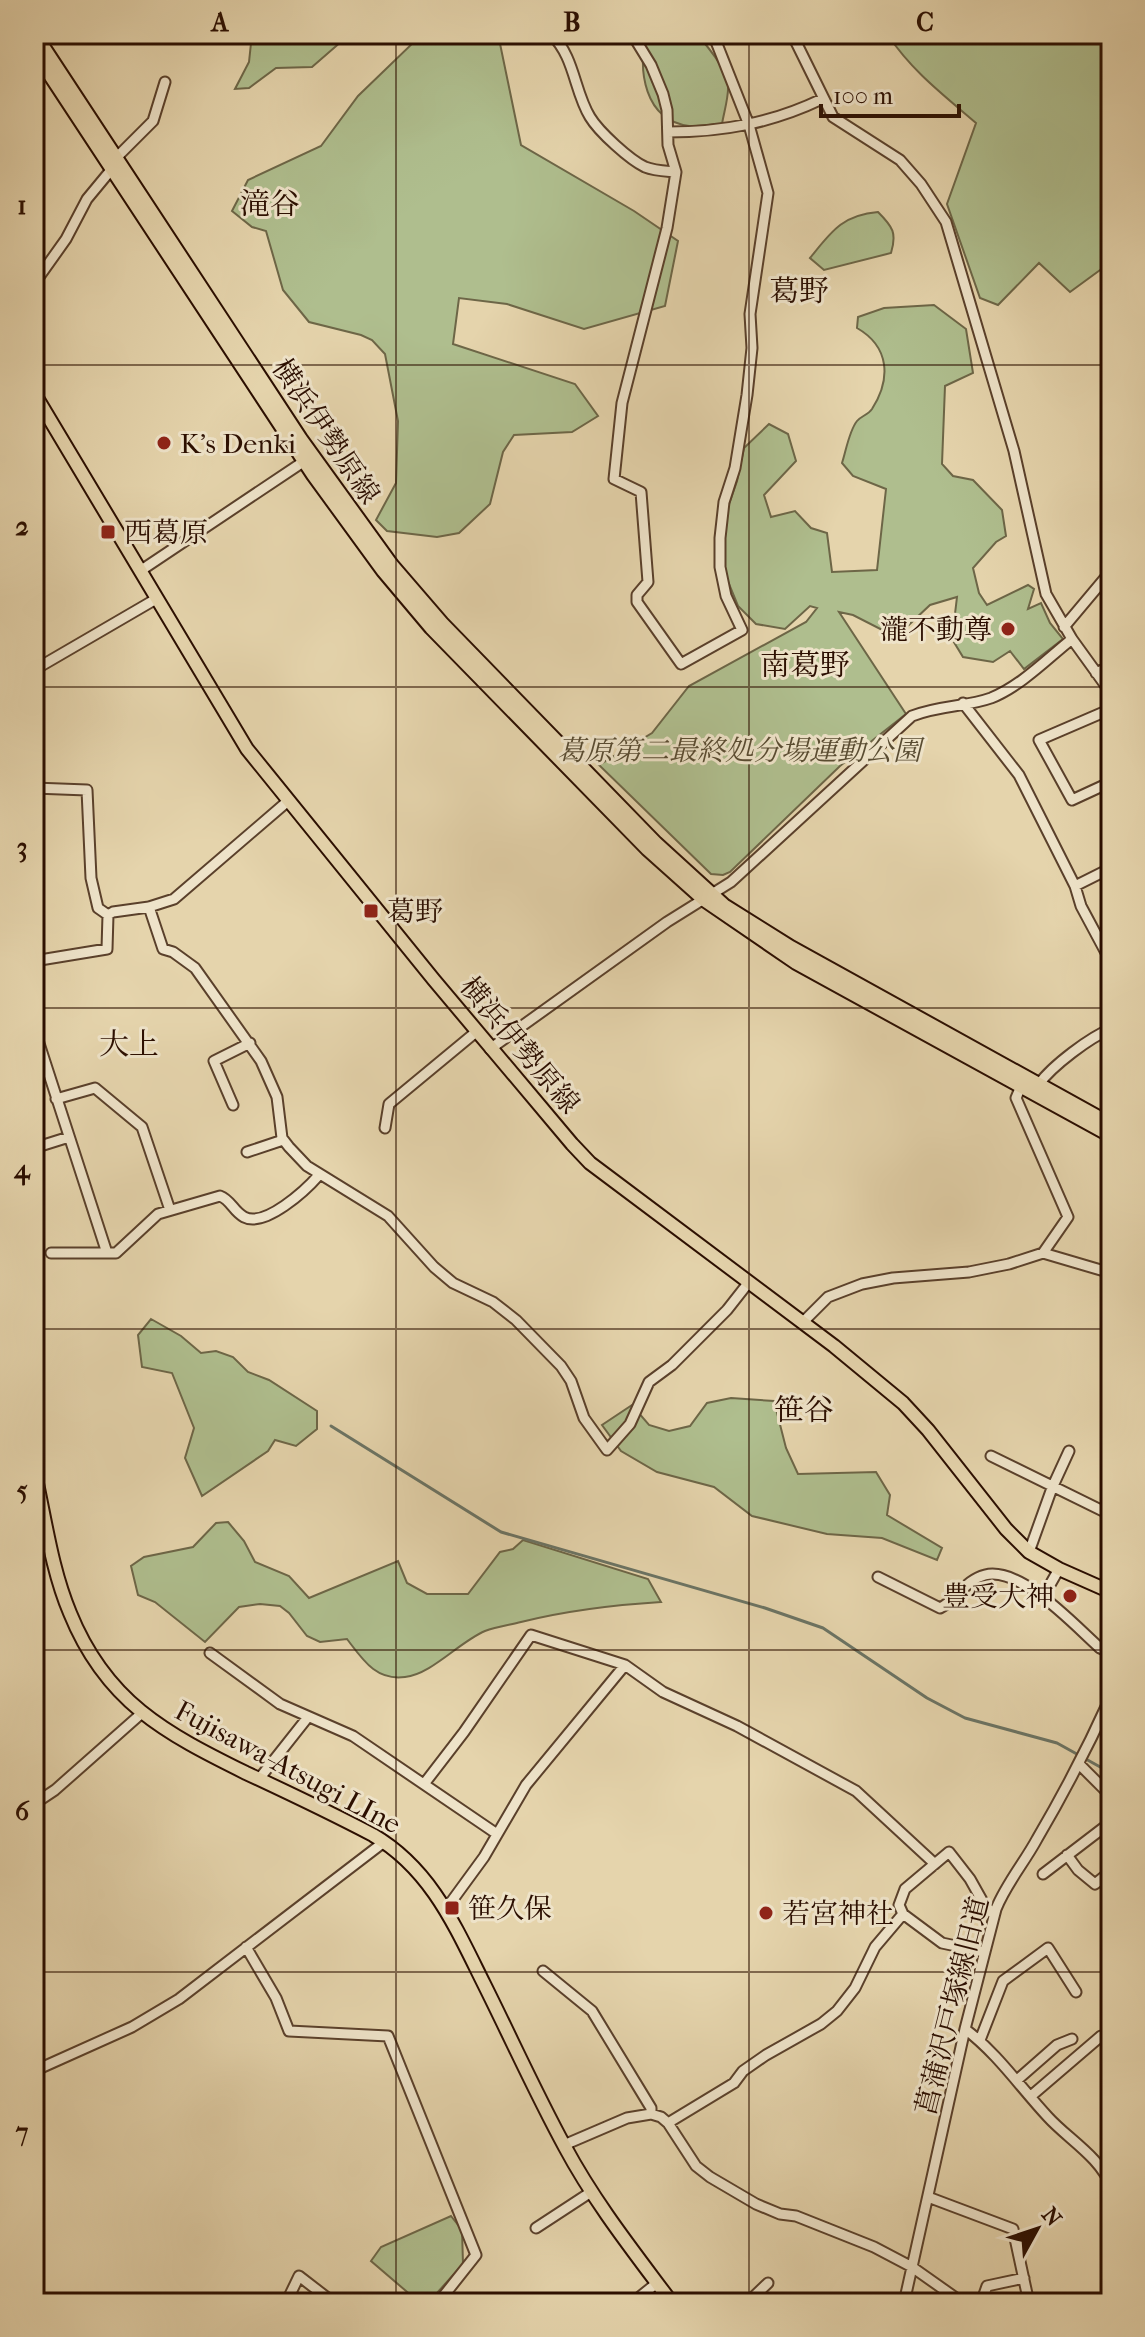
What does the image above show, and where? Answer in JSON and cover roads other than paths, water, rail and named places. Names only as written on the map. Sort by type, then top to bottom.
[{"type":"main road","name":"横浜伊勢原線","points":[[35,34],[114,164]]},
{"type":"main road","name":"横浜伊勢原線","points":[[34,51],[114,164],[308,459],[392,565],[442,623],[708,897],[796,963],[1111,1136]]},
{"type":"main road","name":"横浜伊勢原線","points":[[34,393],[238,736],[490,1049],[590,1163],[803,1322],[903,1403],[936,1439],[1006,1529],[1029,1552],[1111,1592]]},
{"type":"main road","name":"横浜伊勢原線","points":[[708,897],[791,947],[1111,1124]]},
{"type":"main road","name":"Fujisawa-Atsugi LIne","points":[[35,1478],[41,1529],[63,1595],[80,1635],[106,1675],[142,1713],[174,1736],[384,1842],[421,1874],[446,1909],[564,2145],[591,2192],[672,2303]]},
{"type":"street","points":[[551,34],[567,57],[589,117],[630,157],[645,167],[676,172]]},
{"type":"street","points":[[632,34],[651,65],[663,94],[667,110],[668,145],[676,172],[667,228],[622,403],[614,479],[641,492],[648,582],[637,595],[637,602],[681,664],[742,630],[726,596],[720,567],[720,538],[724,502],[735,468],[747,395],[752,348],[750,314],[768,193],[749,125],[713,34]]},
{"type":"street","points":[[792,34],[833,117],[900,160],[921,184],[946,222],[1014,451],[1046,594],[1064,627],[1111,693]]},
{"type":"street","points":[[34,284],[66,239],[87,199],[153,121],[165,82]]},
{"type":"street","points":[[668,132],[727,130],[794,112],[822,99]]},
{"type":"street","points":[[140,571],[308,459]]},
{"type":"street","points":[[1064,627],[1111,571]]},
{"type":"street","points":[[34,670],[156,599]]},
{"type":"street","points":[[490,1049],[667,922],[731,882],[912,716],[933,707],[988,699],[1006,691],[1072,639]]},
{"type":"street","points":[[1096,673],[1111,666]]},
{"type":"street","points":[[963,703],[1019,775],[1111,962]]},
{"type":"street","points":[[1111,709],[1039,740],[1072,800],[1111,782]]},
{"type":"street","points":[[34,788],[87,790],[91,878],[98,908],[108,915],[174,899],[288,801]]},
{"type":"street","points":[[1075,886],[1111,868]]},
{"type":"street","points":[[149,907],[163,949],[173,952],[195,968],[261,1061],[276,1094],[282,1138],[319,1175],[388,1216],[434,1267],[453,1283],[493,1302],[516,1320],[561,1366],[571,1381],[584,1418],[607,1450],[630,1424],[649,1382],[672,1365],[727,1310],[749,1282]]},
{"type":"street","points":[[34,961],[107,949],[108,915]]},
{"type":"street","points":[[34,1028],[107,1253]]},
{"type":"street","points":[[1039,1084],[1101,1033],[1111,1029]]},
{"type":"street","points":[[385,1128],[389,1104],[476,1032]]},
{"type":"street","points":[[233,1105],[214,1061],[250,1043]]},
{"type":"street","points":[[1021,1086],[1016,1098],[1068,1217],[1043,1253]]},
{"type":"street","points":[[56,1099],[95,1088],[136,1121],[146,1136],[170,1210]]},
{"type":"street","points":[[34,1148],[69,1137]]},
{"type":"street","points":[[247,1152],[282,1138]]},
{"type":"street","points":[[51,1253],[116,1253],[140,1234],[150,1219],[220,1196],[225,1197],[244,1217],[256,1220],[292,1201],[319,1175]]},
{"type":"street","points":[[803,1322],[828,1297],[862,1284],[969,1272],[1043,1253],[1111,1273]]},
{"type":"street","points":[[1029,1552],[1069,1451]]},
{"type":"street","points":[[991,1456],[1111,1515]]},
{"type":"street","points":[[1043,1597],[1059,1569]]},
{"type":"street","points":[[878,1577],[940,1608],[965,1585],[986,1575],[1011,1578],[1043,1597],[1100,1648],[1111,1653]]},
{"type":"street","points":[[424,1784],[531,1635],[625,1665],[663,1692],[737,1726],[856,1791],[935,1864]]},
{"type":"street","points":[[210,1653],[280,1704],[353,1736],[497,1834]]},
{"type":"street","points":[[446,1909],[484,1857],[526,1785],[625,1665]]},
{"type":"street","name":"菖蒲沢戸塚線旧道","points":[[904,2303],[965,2029],[994,1915],[1002,1893],[1033,1847],[1082,1759],[1111,1696]]},
{"type":"street","points":[[34,1804],[55,1790],[142,1713]]},
{"type":"street","points":[[259,1779],[308,1717]]},
{"type":"street","points":[[1082,1759],[1111,1796]]},
{"type":"street","points":[[1043,1874],[1111,1822]]},
{"type":"street","points":[[34,2071],[159,2012],[179,1999],[384,1842]]},
{"type":"street","points":[[984,1952],[942,1943],[903,1914],[899,1905],[905,1889],[949,1852],[994,1915]]},
{"type":"street","points":[[1067,1855],[1078,1870],[1095,1884],[1111,1871]]},
{"type":"street","points":[[668,2123],[734,2083],[743,2071],[837,2011],[855,1988],[875,1947],[903,1914]]},
{"type":"street","points":[[246,1947],[276,1998],[289,2031],[388,2036],[476,2255],[438,2303]]},
{"type":"street","points":[[980,2040],[1003,1981],[1048,1948],[1076,1992]]},
{"type":"street","points":[[543,1971],[592,2011],[651,2108],[651,2114]]},
{"type":"street","points":[[965,2029],[980,2040],[1048,2117],[1092,2158],[1110,2182]]},
{"type":"street","points":[[1031,2096],[1101,2036]]},
{"type":"street","points":[[1017,2080],[1057,2045],[1072,2039]]},
{"type":"street","points":[[564,2145],[627,2118],[651,2114],[661,2117],[696,2166],[756,2204],[874,2247],[912,2267],[963,2303]]},
{"type":"street","points":[[536,2228],[591,2192]]},
{"type":"street","points":[[928,2197],[1013,2229],[1029,2303]]},
{"type":"street","points":[[286,2303],[299,2276],[334,2303]]},
{"type":"street","points":[[981,2303],[987,2286],[1024,2278]]},
{"type":"street","points":[[632,2303],[657,2283]]},
{"type":"street","points":[[747,2303],[768,2283]]},
{"type":"waterway","points":[[331,1426],[501,1532],[765,1608],[823,1628],[927,1698],[965,1718],[1057,1743],[1111,1773]]},
{"type":"place","name":"K's Denki","points":[[164,443]]},
{"type":"place","name":"西葛原","points":[[108,532]]},
{"type":"place","name":"瀧不動尊","points":[[1008,629]]},
{"type":"place","name":"葛野","points":[[371,911]]},
{"type":"place","name":"豊受大神","points":[[1070,1596]]},
{"type":"place","name":"笹久保","points":[[452,1908]]},
{"type":"place","name":"若宮神社","points":[[766,1913]]},
{"type":"district","name":"滝谷","points":[[270,204]]},
{"type":"district","name":"葛野","points":[[799,291]]},
{"type":"district","name":"南葛野","points":[[805,665]]},
{"type":"district","name":"大上","points":[[129,1044]]},
{"type":"district","name":"笹谷","points":[[804,1410]]},
{"type":"park label","name":"葛原第二最終処分場運動公園","points":[[739,750]]}]
